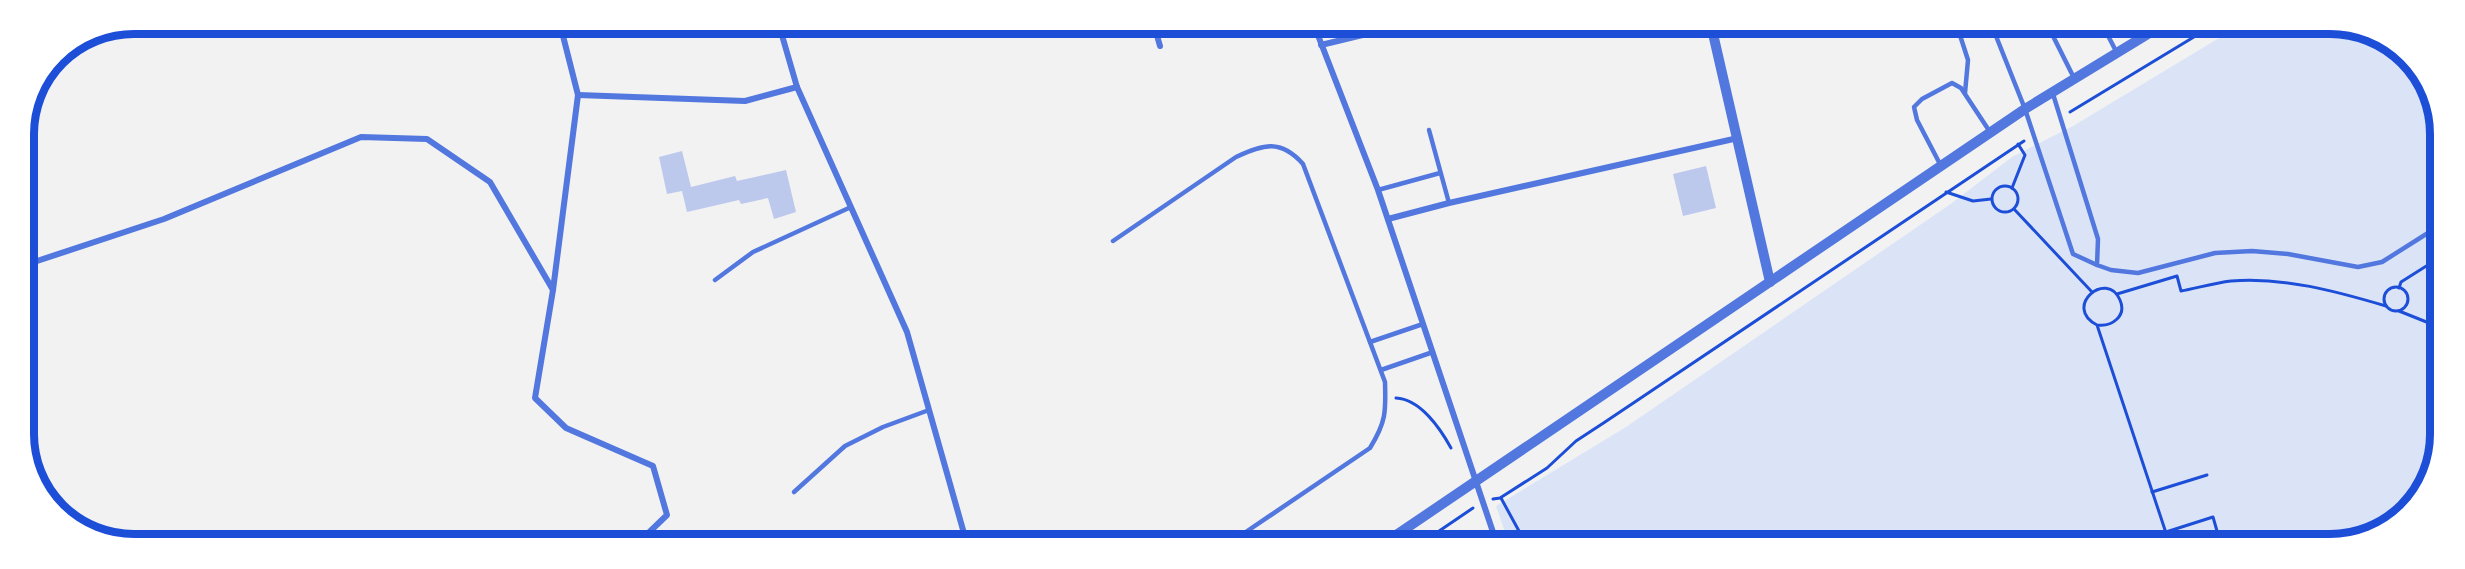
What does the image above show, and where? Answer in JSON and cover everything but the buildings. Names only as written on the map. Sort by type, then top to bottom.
[{"type":"street","points":[[563,34],[578,95],[554,290],[535,398],[566,428],[652,466],[667,515],[647,534]]},
{"type":"street","points":[[782,34],[797,87],[906,332],[964,534]]},
{"type":"street","points":[[1157,34],[1161,46]]},
{"type":"street","points":[[1317,34],[1378,190],[1494,534]]},
{"type":"street","points":[[1321,45],[1367,34]]},
{"type":"street","points":[[1713,34],[1770,282]]},
{"type":"street","points":[[1398,534],[1990,132],[2147,34]]},
{"type":"street","points":[[578,95],[745,101],[797,87]]},
{"type":"street","points":[[35,263],[164,219],[361,137],[427,139],[490,182],[554,290]]},
{"type":"street","points":[[1388,219],[1449,203],[1738,138]]},
{"type":"lane","points":[[1960,34],[1968,60],[1965,93]]},
{"type":"lane","points":[[1995,34],[2025,109],[2073,254],[2097,265],[2111,270],[2138,273],[2215,253],[2252,251],[2288,254],[2358,267],[2382,262],[2430,232]]},
{"type":"lane","points":[[2052,34],[2074,78]]},
{"type":"lane","points":[[2107,34],[2117,53]]},
{"type":"lane","points":[[1941,166],[1917,120],[1914,107],[1922,99],[1952,83],[1965,93],[1990,132]]},
{"type":"lane","points":[[2052,92],[2098,239],[2097,265]]},
{"type":"lane","points":[[1430,130],[1449,203]]},
{"type":"lane","points":[[1113,241],[1236,157],[1258,146],[1280,147],[1303,164],[1385,382],[1383,427],[1370,448],[1243,534]]},
{"type":"lane","points":[[1378,190],[1440,173]]},
{"type":"lane","points":[[715,280],[753,252],[851,207]]},
{"type":"lane","points":[[1370,342],[1423,324]]},
{"type":"lane","points":[[1380,370],[1433,352]]},
{"type":"lane","points":[[794,492],[845,446],[929,410]]},
{"type":"path","points":[[2060,118],[2199,34]]},
{"type":"path","points":[[1435,534],[1483,502],[1500,498],[1546,468],[1576,441],[2034,135]]},
{"type":"path","points":[[2012,188],[2025,155],[2018,144]]},
{"type":"path","points":[[2000,187],[2012,188],[2018,198],[2014,209],[1999,212],[1991,199],[1993,192],[2000,187]]},
{"type":"path","points":[[1946,192],[1973,201],[1991,199]]},
{"type":"path","points":[[2014,209],[2092,292]]},
{"type":"path","points":[[2399,288],[2402,282],[2430,264]]},
{"type":"path","points":[[2116,294],[2177,276],[2181,291],[2229,281],[2265,280],[2299,284],[2386,306],[2430,323]]},
{"type":"path","points":[[2386,306],[2385,298],[2388,291],[2399,288],[2406,292],[2409,300],[2406,307],[2399,311]]},
{"type":"path","points":[[2106,289],[2116,294],[2122,304],[2120,316],[2110,325],[2097,325],[2091,322],[2085,312],[2086,299],[2092,292],[2106,289]]},
{"type":"path","points":[[2097,325],[2166,532],[2213,518],[2218,534]]},
{"type":"path","points":[[1386,398],[1401,398],[1413,402],[1444,435],[1454,453]]},
{"type":"path","points":[[2152,492],[2207,475]]},
{"type":"path","points":[[1500,498],[1520,534]]},
{"type":"shaded area","points":[[2226,34],[2350,36],[2380,48],[2391,55],[2410,74],[2425,102],[2429,115],[2430,434],[2429,454],[2425,467],[2410,495],[2396,510],[2369,527],[2337,534],[1506,534],[1496,506],[1626,427],[1952,203],[2012,157],[2073,126]]}]
